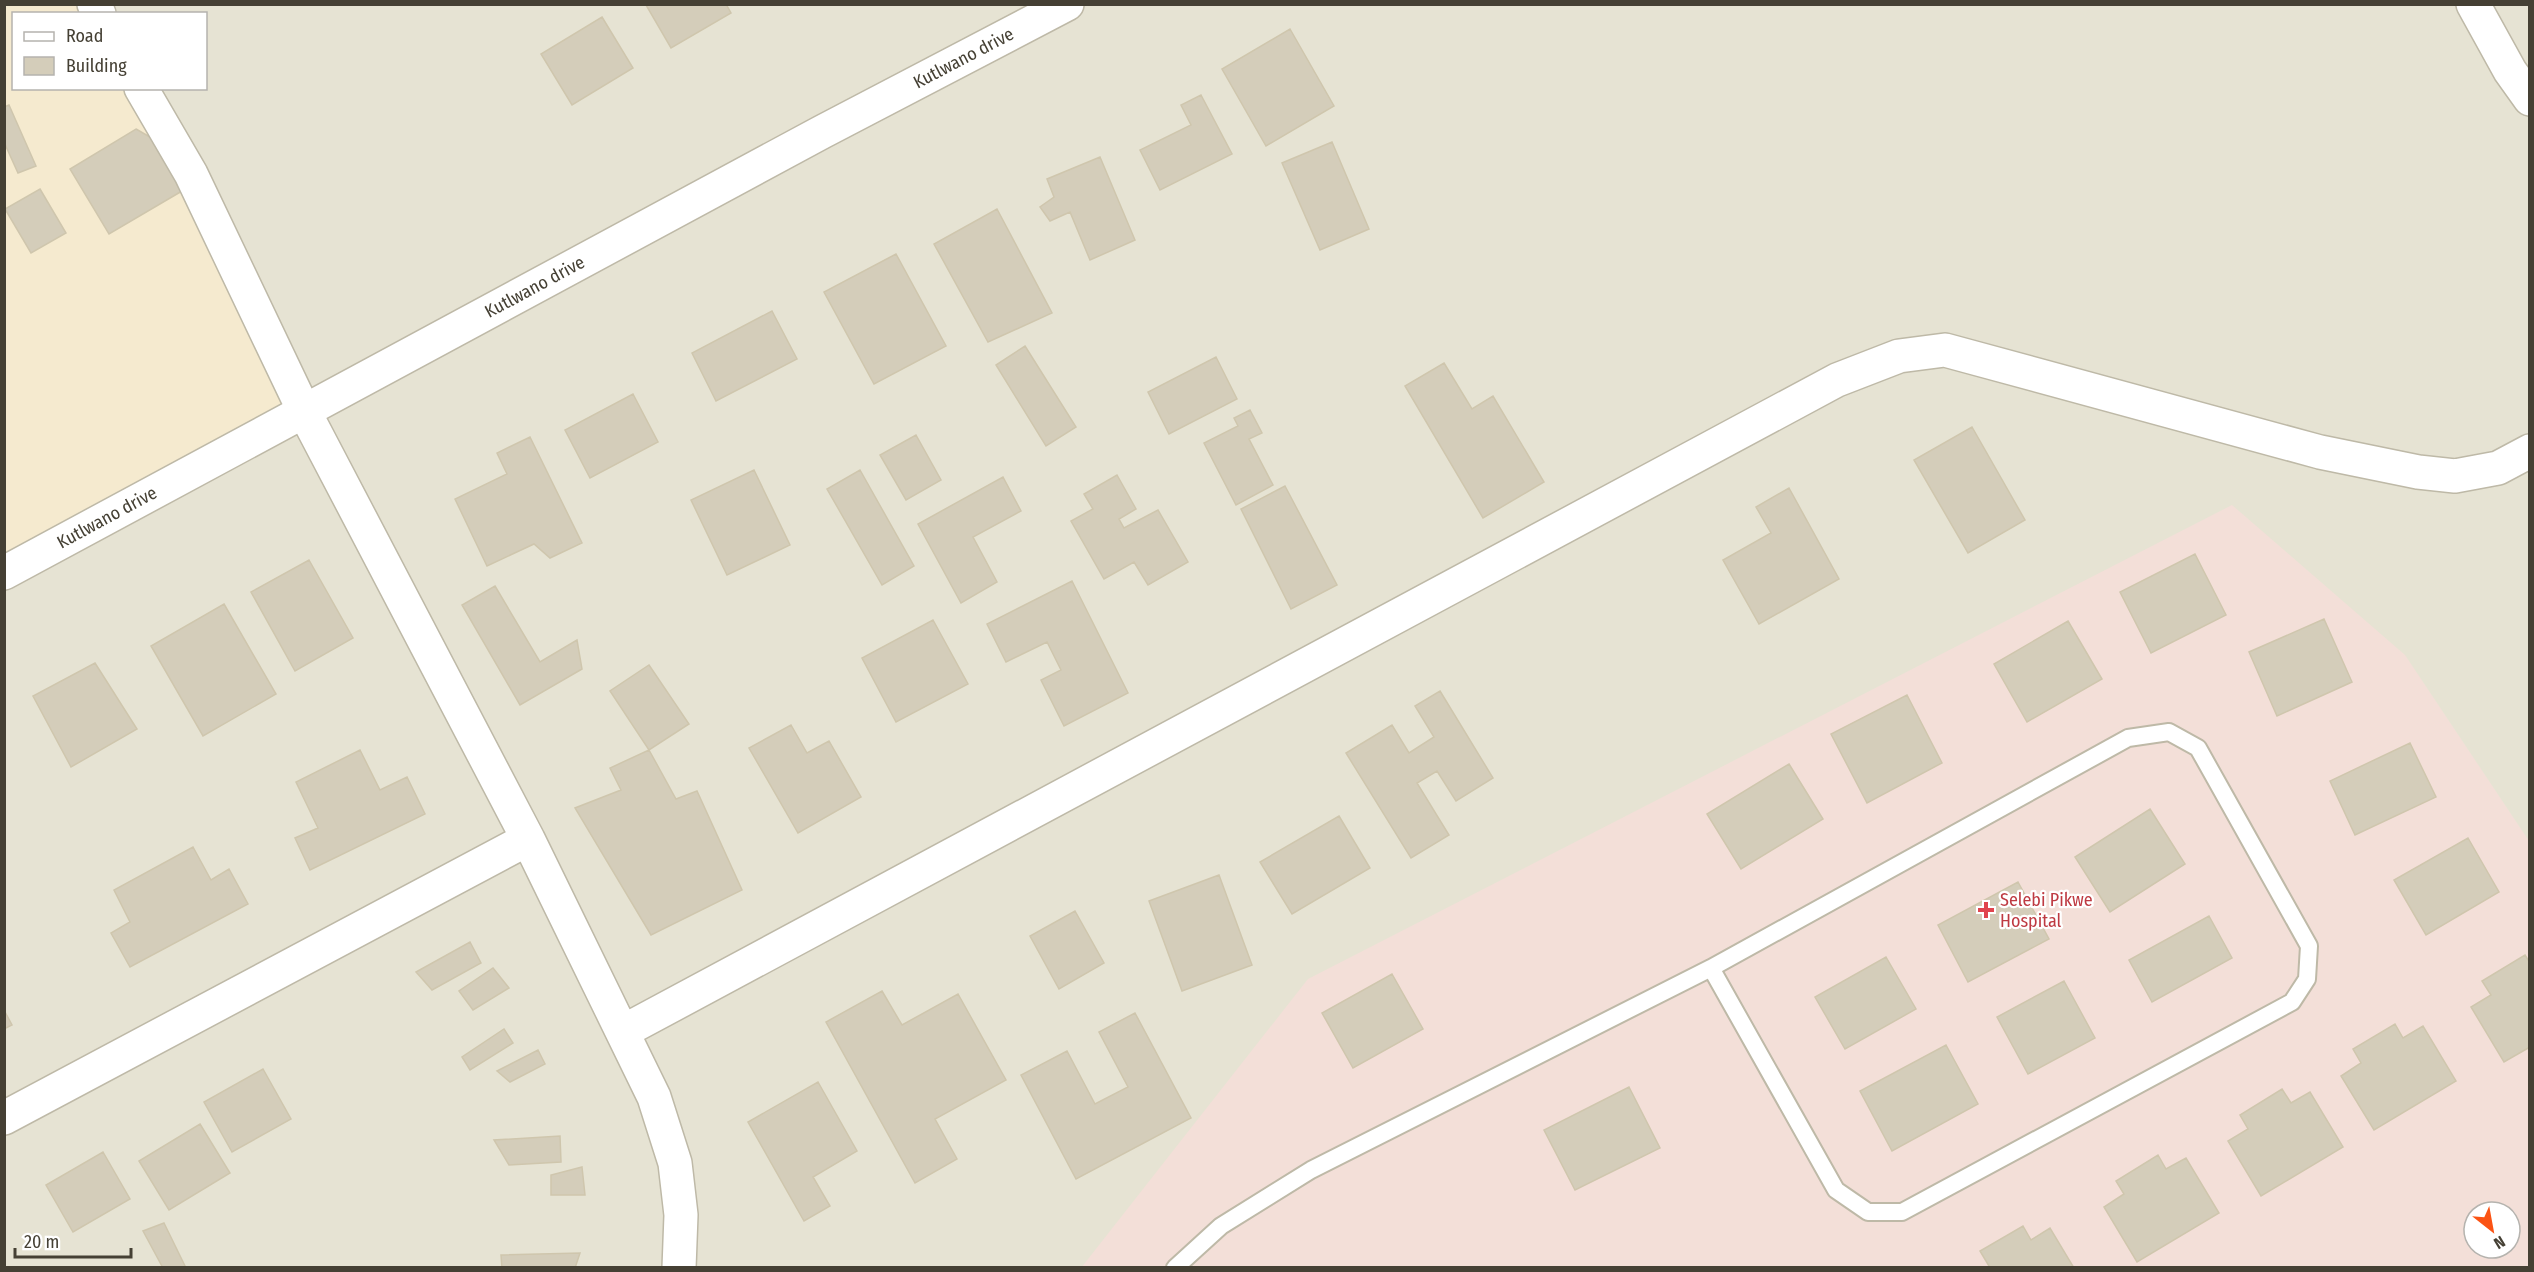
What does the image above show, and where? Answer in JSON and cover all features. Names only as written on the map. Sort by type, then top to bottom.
[{"type":"street","name":"Kutlwano drive","points":[[4,573],[822,132],[1067,4]]},
{"type":"street","points":[[2473,4],[2510,71],[2529,99]]},
{"type":"street","points":[[142,90],[191,174],[304,411],[528,839],[624,1031],[654,1097],[675,1163],[681,1215],[679,1268]]},
{"type":"street","points":[[624,1031],[1837,380],[1899,356],[1946,350],[2320,452],[2418,472],[2455,476],[2498,468],[2529,451]]},
{"type":"street","points":[[4,1118],[528,839]]},
{"type":"lane","points":[[1176,1268],[1221,1227],[1311,1170],[1711,968],[2128,738],[2169,732],[2198,748],[2309,946],[2307,979],[2292,1002],[1902,1212],[1868,1212],[1836,1190],[1711,968]]},
{"type":"shaded area","points":[[5,5],[2529,5],[2529,1267],[5,1267]]},
{"type":"shaded area","points":[[5,5],[93,5],[97,12],[12,12],[12,90],[138,90],[304,411],[5,573]]},
{"type":"shaded area","name":"Selebi Pikwe Hospital","points":[[2232,505],[2405,655],[2529,841],[2529,1267],[1081,1268],[1308,979]]},
{"type":"building","points":[[726,4],[731,13],[671,48],[646,5]]},
{"type":"building","points":[[602,17],[633,68],[572,105],[541,54]]},
{"type":"building","points":[[1290,29],[1334,106],[1266,146],[1222,69]]},
{"type":"building","points":[[1201,95],[1232,154],[1160,190],[1140,150],[1191,125],[1181,105]]},
{"type":"building","points":[[9,105],[36,166],[18,173],[4,142],[4,107]]},
{"type":"building","points":[[136,129],[176,152],[182,191],[109,234],[70,169]]},
{"type":"building","points":[[1332,142],[1369,229],[1320,250],[1282,163]]},
{"type":"building","points":[[1100,157],[1135,240],[1090,260],[1070,212],[1050,221],[1040,207],[1054,197],[1047,179]]},
{"type":"building","points":[[40,189],[66,233],[31,253],[5,209]]},
{"type":"building","points":[[997,209],[1052,313],[988,342],[934,244]]},
{"type":"building","points":[[896,254],[946,346],[874,384],[824,292]]},
{"type":"building","points":[[772,311],[797,359],[716,401],[692,353]]},
{"type":"building","points":[[1025,346],[1076,427],[1046,446],[996,365]]},
{"type":"building","points":[[1216,357],[1237,399],[1169,434],[1148,392]]},
{"type":"building","points":[[1444,363],[1472,409],[1493,396],[1544,482],[1483,518],[1405,386]]},
{"type":"building","points":[[633,394],[658,442],[590,478],[565,430]]},
{"type":"building","points":[[1250,410],[1262,433],[1249,439],[1273,485],[1236,505],[1204,443],[1238,426],[1234,418]]},
{"type":"building","points":[[1972,427],[2025,520],[1968,553],[1914,460]]},
{"type":"building","points":[[916,435],[941,480],[906,500],[880,455]]},
{"type":"building","points":[[530,437],[582,543],[550,558],[534,544],[487,566],[455,499],[507,474],[497,453]]},
{"type":"building","points":[[754,470],[790,545],[727,575],[691,500]]},
{"type":"building","points":[[860,470],[914,566],[882,585],[827,489]]},
{"type":"building","points":[[1117,475],[1136,509],[1119,519],[1124,528],[1158,510],[1188,562],[1148,585],[1134,562],[1104,579],[1071,521],[1093,509],[1084,494]]},
{"type":"building","points":[[1003,477],[1021,511],[973,537],[997,582],[961,603],[918,524]]},
{"type":"building","points":[[1285,486],[1337,585],[1291,609],[1241,509]]},
{"type":"building","points":[[1789,488],[1839,579],[1759,624],[1723,560],[1771,533],[1756,507]]},
{"type":"building","points":[[2195,554],[2226,615],[2151,653],[2120,592]]},
{"type":"building","points":[[309,560],[353,638],[295,671],[251,592]]},
{"type":"building","points":[[1072,581],[1128,693],[1064,726],[1041,680],[1061,670],[1047,642],[1006,662],[987,624]]},
{"type":"building","points":[[495,586],[540,662],[577,640],[582,669],[520,705],[462,605]]},
{"type":"building","points":[[224,604],[276,694],[203,736],[151,646]]},
{"type":"building","points":[[2324,619],[2352,682],[2277,716],[2249,652]]},
{"type":"building","points":[[933,620],[968,684],[896,722],[862,658]]},
{"type":"building","points":[[2068,621],[2102,679],[2027,722],[1994,664]]},
{"type":"building","points":[[95,663],[137,729],[71,767],[33,696]]},
{"type":"building","points":[[649,665],[689,724],[649,750],[610,691]]},
{"type":"building","points":[[1440,691],[1493,778],[1456,801],[1437,771],[1417,783],[1449,835],[1411,858],[1346,753],[1392,725],[1409,753],[1434,737],[1415,706]]},
{"type":"building","points":[[1907,695],[1942,763],[1867,803],[1831,734]]},
{"type":"building","points":[[791,725],[807,753],[829,741],[861,797],[798,833],[749,748]]},
{"type":"building","points":[[2410,743],[2436,797],[2355,835],[2330,781]]},
{"type":"building","points":[[360,750],[380,790],[407,777],[425,814],[310,870],[295,838],[318,828],[296,782]]},
{"type":"building","points":[[649,750],[676,799],[697,791],[742,890],[651,935],[575,808],[621,790],[610,768]]},
{"type":"building","points":[[1789,764],[1823,819],[1741,869],[1707,814]]},
{"type":"building","points":[[2150,809],[2185,864],[2110,912],[2075,857]]},
{"type":"building","points":[[1339,816],[1370,868],[1292,914],[1260,862]]},
{"type":"building","points":[[2468,838],[2499,892],[2426,935],[2394,880]]},
{"type":"building","points":[[193,847],[211,880],[229,869],[248,904],[130,967],[111,933],[130,922],[114,890]]},
{"type":"building","points":[[1219,875],[1252,965],[1182,991],[1149,901]]},
{"type":"building","points":[[2018,882],[2049,939],[1968,982],[1938,925]]},
{"type":"building","points":[[1075,911],[1104,963],[1059,989],[1030,936]]},
{"type":"building","points":[[2209,916],[2232,958],[2152,1002],[2129,960]]},
{"type":"building","points":[[470,942],[481,963],[432,990],[416,972]]},
{"type":"building","points":[[2525,955],[2530,963],[2530,1047],[2504,1062],[2471,1007],[2491,995],[2482,981]]},
{"type":"building","points":[[1886,957],[1916,1009],[1845,1049],[1815,997]]},
{"type":"building","points":[[493,968],[509,988],[473,1010],[459,991]]},
{"type":"building","points":[[1392,974],[1423,1029],[1353,1068],[1322,1013]]},
{"type":"building","points":[[2064,981],[2095,1038],[2028,1074],[1997,1017]]},
{"type":"building","points":[[882,991],[902,1025],[958,994],[1006,1080],[935,1119],[957,1159],[915,1183],[826,1022]]},
{"type":"building","points":[[4,1010],[12,1025],[4,1029]]},
{"type":"building","points":[[1135,1013],[1191,1118],[1076,1179],[1021,1075],[1067,1051],[1095,1104],[1128,1087],[1099,1032]]},
{"type":"building","points":[[2395,1024],[2403,1038],[2423,1026],[2456,1081],[2374,1130],[2341,1076],[2361,1063],[2353,1049]]},
{"type":"building","points":[[504,1029],[513,1043],[470,1070],[462,1057]]},
{"type":"building","points":[[1946,1045],[1978,1104],[1892,1151],[1860,1091]]},
{"type":"building","points":[[538,1050],[545,1064],[510,1082],[497,1071]]},
{"type":"building","points":[[263,1069],[291,1119],[232,1152],[204,1102]]},
{"type":"building","points":[[818,1082],[857,1151],[813,1177],[830,1206],[804,1221],[748,1122]]},
{"type":"building","points":[[1629,1087],[1660,1148],[1575,1190],[1544,1130]]},
{"type":"building","points":[[2282,1089],[2291,1103],[2310,1092],[2343,1147],[2261,1196],[2228,1141],[2248,1129],[2240,1115]]},
{"type":"building","points":[[200,1124],[230,1173],[169,1210],[139,1161]]},
{"type":"building","points":[[560,1136],[561,1162],[509,1165],[494,1140]]},
{"type":"building","points":[[103,1152],[130,1199],[73,1232],[46,1185]]},
{"type":"building","points":[[2158,1155],[2166,1169],[2186,1158],[2219,1213],[2137,1262],[2104,1207],[2124,1194],[2116,1181]]},
{"type":"building","points":[[582,1167],[585,1195],[551,1195],[551,1175]]},
{"type":"building","points":[[164,1223],[186,1268],[163,1268],[143,1231]]},
{"type":"building","points":[[2023,1226],[2031,1240],[2050,1228],[2074,1268],[1985,1268],[1989,1266],[1980,1251]]},
{"type":"building","points":[[580,1253],[575,1268],[502,1268],[501,1255]]},
{"type":"place","name":"Selebi Pikwe Hospital","points":[[1986,910]]}]
